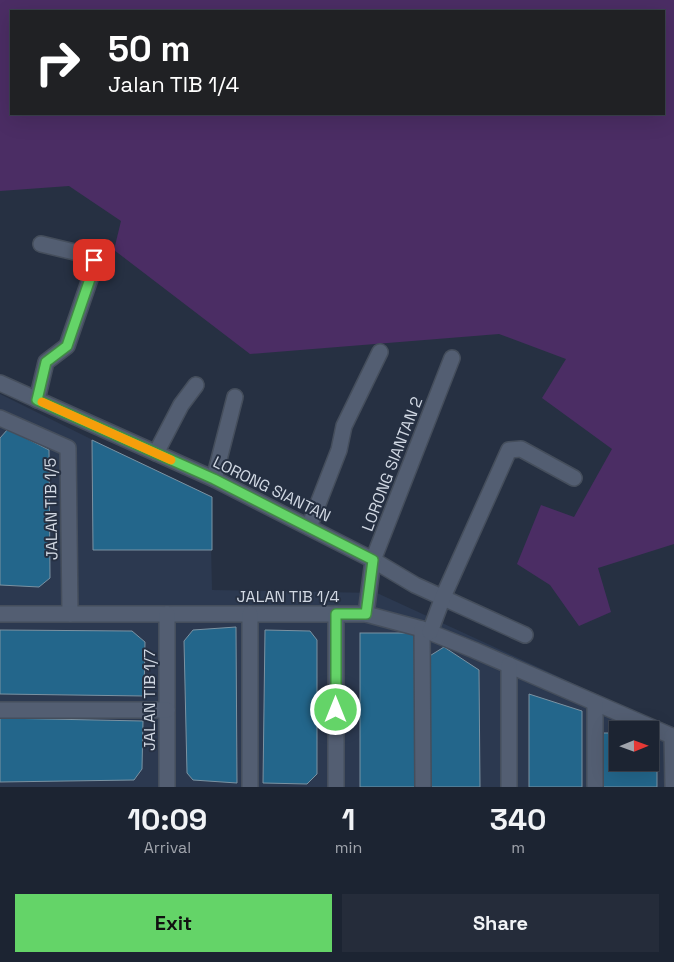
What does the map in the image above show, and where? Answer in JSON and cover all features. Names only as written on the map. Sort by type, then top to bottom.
[{"type":"street","points":[[37,400],[46,362],[67,346],[92,273],[94,260],[87,255],[41,244]]},
{"type":"street","points":[[310,527],[340,450],[344,426],[380,352]]},
{"type":"street","name":"LORONG SIANTAN 2","points":[[366,614],[373,560],[452,358]]},
{"type":"street","name":"LORONG SIANTAN","points":[[0,383],[214,479],[373,560],[415,585],[525,635]]},
{"type":"street","points":[[156,453],[181,405],[196,385]]},
{"type":"street","points":[[214,479],[235,397]]},
{"type":"street","name":"JALAN TIB 1/5","points":[[0,418],[68,448],[70,614]]},
{"type":"street","points":[[423,787],[426,631],[509,450],[521,449],[574,478]]},
{"type":"street","name":"JALAN TIB 1/4","points":[[0,614],[366,614],[426,631],[673,736]]},
{"type":"street","name":"JALAN TIB 1/7","points":[[167,614],[167,787]]},
{"type":"street","points":[[250,614],[250,787]]},
{"type":"street","points":[[336,614],[336,787]]},
{"type":"street","points":[[509,665],[509,787]]},
{"type":"street","points":[[595,703],[595,787]]},
{"type":"street","points":[[0,710],[167,710]]},
{"type":"street","points":[[673,736],[673,787]]},
{"type":"shaded area","points":[[0,0],[674,0],[674,544],[598,568],[611,612],[579,626],[550,585],[517,564],[541,505],[574,517],[612,449],[542,398],[566,359],[499,334],[250,354],[114,250],[121,221],[69,186],[0,191]]},
{"type":"shaded area","points":[[0,394],[210,498],[212,590],[377,593],[659,721],[609,721],[609,771],[659,771],[659,721],[674,727],[674,787],[0,787]]},
{"type":"building","points":[[8,429],[49,450],[50,578],[39,587],[0,585],[0,438]]},
{"type":"building","points":[[92,440],[212,497],[212,550],[93,550]]},
{"type":"building","points":[[236,627],[237,783],[193,780],[187,773],[184,641],[193,630]]},
{"type":"building","points":[[0,630],[132,631],[145,642],[144,696],[0,694]]},
{"type":"building","points":[[265,630],[310,631],[317,640],[317,774],[307,784],[263,783]]},
{"type":"building","points":[[360,633],[415,633],[415,787],[360,787]]},
{"type":"building","points":[[444,647],[479,670],[480,787],[429,787],[428,657]]},
{"type":"building","points":[[529,694],[582,711],[582,787],[529,787]]},
{"type":"building","points":[[0,718],[143,721],[142,769],[134,780],[0,782]]},
{"type":"building","points":[[603,733],[609,733],[609,771],[657,771],[657,787],[603,787]]},
{"type":"slow traffic","points":[[42,402],[171,460]]},
{"type":"route","points":[[94,260],[92,273],[67,346],[46,362],[37,400],[214,479],[373,560],[366,614],[336,614],[336,710]]}]
